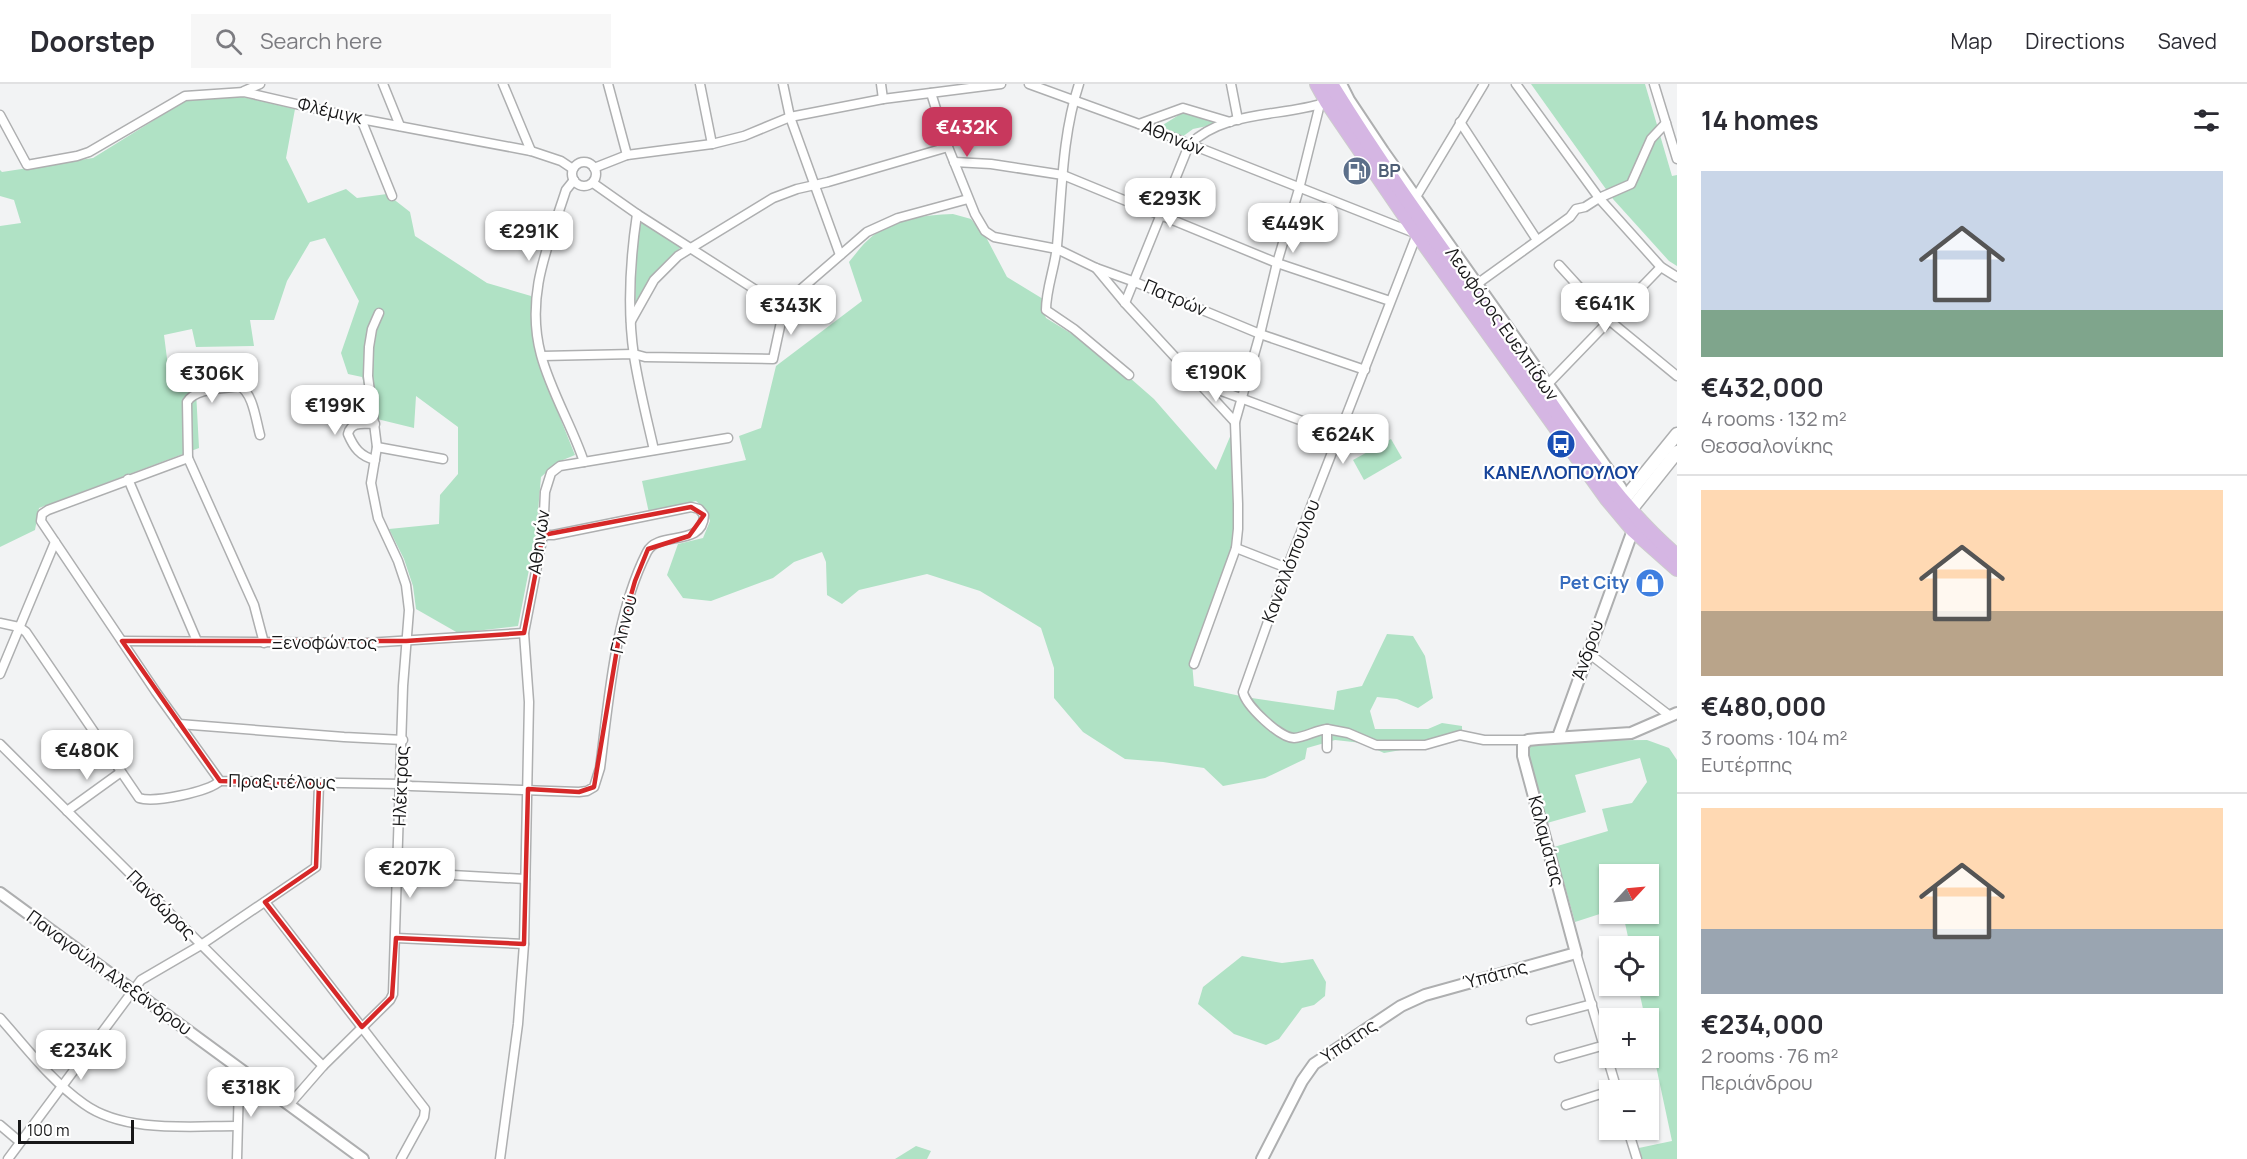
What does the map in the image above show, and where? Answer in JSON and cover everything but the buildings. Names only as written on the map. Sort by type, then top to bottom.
[{"type":"main road","name":"Λεωφόρος Ευελπίδων","points":[[1317,84],[1323,103],[1559,435],[1625,514],[1677,569]]},
{"type":"main road","name":"Λεωφόρος Ευελπίδων","points":[[1331,84],[1414,201],[1593,463],[1625,514],[1674,549]]},
{"type":"main road","points":[[1625,514],[1677,434]]},
{"type":"main road","points":[[1625,514],[1677,452]]},
{"type":"street","points":[[242,88],[260,84]]},
{"type":"street","points":[[383,84],[400,126]]},
{"type":"street","points":[[503,84],[531,151]]},
{"type":"street","points":[[608,84],[627,155]]},
{"type":"street","points":[[700,84],[712,144]]},
{"type":"street","points":[[783,84],[790,117],[840,255]]},
{"type":"street","points":[[881,84],[883,99]]},
{"type":"street","points":[[594,168],[627,155],[712,144],[744,136],[790,117],[964,86],[1001,84]]},
{"type":"street","name":"Αθηνών","points":[[1029,84],[1138,124],[1417,234]]},
{"type":"street","points":[[1079,84],[1074,100],[1063,175],[1057,249],[1046,310],[1074,329],[1129,375]]},
{"type":"street","points":[[1231,84],[1234,121]]},
{"type":"street","points":[[1341,84],[1414,201],[1477,284],[1621,488],[1625,514]]},
{"type":"street","points":[[1414,201],[1484,84]]},
{"type":"street","points":[[1516,84],[1599,198],[1661,267],[1677,277]]},
{"type":"street","points":[[1654,84],[1677,159]]},
{"type":"street","name":"Φλέμιγκ","points":[[0,115],[27,165],[89,152],[185,96],[242,88],[361,119],[531,151],[561,161],[573,169]]},
{"type":"street","points":[[542,356],[634,354],[645,357],[772,359],[784,308],[800,290],[867,232],[883,223],[969,199],[948,147],[931,93]]},
{"type":"street","points":[[1125,303],[1190,145],[1208,130],[1234,121],[1323,103],[1235,422],[1238,513],[1236,548],[1194,664]]},
{"type":"street","points":[[1138,124],[1183,108],[1234,121]]},
{"type":"street","points":[[361,119],[392,196]]},
{"type":"street","points":[[1460,122],[1537,240]]},
{"type":"street","points":[[1477,284],[1570,217],[1575,209],[1585,207],[1634,181],[1649,143],[1666,123]]},
{"type":"street","points":[[631,321],[654,280],[678,256],[774,198],[796,189],[948,147]]},
{"type":"street","points":[[593,183],[596,176],[591,165],[583,162],[575,166],[574,180],[580,186],[593,183],[637,214],[784,308]]},
{"type":"street","points":[[954,162],[991,164],[1063,175],[1277,263],[1390,301]]},
{"type":"street","points":[[574,180],[566,190],[539,274],[536,326],[542,356],[584,462],[728,438]]},
{"type":"street","name":"Πατρών","points":[[969,199],[985,231],[994,237],[1057,249],[1096,268],[1260,334],[1365,370]]},
{"type":"street","points":[[637,214],[632,251],[631,321],[634,354],[654,450]]},
{"type":"street","name":"Κανελλόπουλου","points":[[1327,729],[1293,738],[1285,736],[1250,707],[1243,695],[1244,687],[1287,568],[1417,234]]},
{"type":"street","points":[[1560,265],[1610,321],[1677,376]]},
{"type":"street","points":[[1548,384],[1661,267]]},
{"type":"street","points":[[1096,268],[1125,303],[1235,422]]},
{"type":"street","name":"Ηλέκτρας","points":[[290,1105],[323,1066],[392,997],[409,610],[406,585],[398,561],[378,518],[371,483],[377,447],[368,376],[372,329],[379,313]]},
{"type":"street","points":[[1200,383],[1340,435]]},
{"type":"street","points":[[260,435],[248,395],[243,388],[238,386],[199,393],[187,402],[188,458],[254,605],[264,643]]},
{"type":"street","points":[[375,424],[354,424],[348,431],[360,454],[364,458],[375,460]]},
{"type":"street","points":[[377,447],[443,459]]},
{"type":"street","points":[[188,458],[128,480],[197,641]]},
{"type":"street","name":"Αθηνών","points":[[500,1159],[518,1024],[524,944],[529,702],[524,633],[543,535],[545,492],[551,473],[560,466],[584,462]]},
{"type":"street","name":"Πραξιτέλους","points":[[128,480],[42,514],[41,521],[220,781],[402,784],[579,792],[594,787]]},
{"type":"street","name":"Γληνού","points":[[543,535],[553,535],[691,507],[699,509],[704,515],[701,526],[689,536],[654,544],[648,549],[635,581],[619,637],[600,768],[594,787]]},
{"type":"street","name":"Άνδρου","points":[[1557,737],[1587,652],[1625,514]]},
{"type":"street","points":[[0,674],[55,542]]},
{"type":"street","points":[[1236,548],[1287,568]]},
{"type":"street","points":[[0,623],[19,627],[26,632],[136,795],[146,800],[209,788],[220,781]]},
{"type":"street","name":"Ξενοφώντος","points":[[123,641],[406,642],[524,633]]},
{"type":"street","points":[[1587,652],[1674,715]]},
{"type":"street","points":[[1327,748],[1327,729],[1337,730],[1377,745],[1425,745],[1460,735],[1484,741],[1631,733],[1674,715]]},
{"type":"street","points":[[179,724],[403,740]]},
{"type":"street","name":"Καλαμάτας","points":[[1528,740],[1523,745],[1523,756],[1576,953],[1599,1026]]},
{"type":"street","name":"Πανδώρας","points":[[0,744],[323,1066]]},
{"type":"street","points":[[67,811],[122,772]]},
{"type":"street","points":[[8,1159],[141,980],[201,945],[316,867],[319,784]]},
{"type":"street","points":[[398,872],[525,879]]},
{"type":"street","name":"Παναγούλη Αλεξάνδρου","points":[[0,893],[363,1159]]},
{"type":"street","points":[[265,902],[424,1109],[424,1117],[401,1159]]},
{"type":"street","points":[[396,938],[524,944]]},
{"type":"street","name":"Ύπάτης","points":[[1414,999],[1441,989],[1576,953]]},
{"type":"street","name":"Υπάτης","points":[[1262,1159],[1302,1081],[1314,1064],[1414,999]]},
{"type":"street","points":[[1531,1020],[1592,1004]]},
{"type":"street","points":[[0,1018],[61,1086],[93,1110],[129,1122],[153,1125],[237,1126]]},
{"type":"street","points":[[1559,1058],[1599,1047]]},
{"type":"street","points":[[237,1159],[239,1083],[244,1072]]},
{"type":"street","points":[[1566,1105],[1599,1095]]},
{"type":"street","points":[[0,1125],[20,1142]]},
{"type":"street","points":[[1631,1140],[1637,1159]]},
{"type":"highlighted area","points":[[691,507],[704,515],[689,536],[648,549],[635,581],[619,637],[594,787],[579,792],[528,789],[524,944],[396,938],[392,997],[362,1027],[265,902],[316,867],[319,784],[220,781],[122,641],[406,641],[524,633],[543,535]]},
{"type":"green space","points":[[1531,84],[1645,84],[1672,176],[1677,175],[1677,266],[1669,261],[1613,199]]},
{"type":"green space","points":[[243,97],[295,109],[286,158],[308,203],[346,189],[357,198],[387,194],[410,212],[415,236],[487,283],[531,296],[533,334],[538,363],[575,455],[558,462],[541,477],[536,534],[518,626],[458,633],[416,609],[413,586],[404,559],[389,529],[439,524],[440,495],[458,474],[458,427],[416,396],[414,428],[373,418],[362,377],[348,374],[341,353],[359,301],[325,238],[310,242],[287,281],[274,320],[250,320],[254,346],[196,347],[192,329],[164,335],[171,390],[196,391],[199,448],[39,508],[35,530],[0,547],[0,226],[21,223],[14,200],[0,196],[0,170],[2,172],[93,158],[188,99]]},
{"type":"green space","points":[[1182,113],[1226,122],[1193,129],[1182,137],[1158,128]]},
{"type":"green space","points":[[953,214],[971,219],[987,239],[1007,277],[1043,299],[1042,307],[1046,318],[1098,350],[1154,399],[1216,470],[1232,432],[1234,539],[1192,662],[1194,686],[1245,697],[1334,710],[1337,691],[1362,686],[1387,634],[1413,636],[1425,656],[1433,698],[1418,708],[1397,699],[1377,697],[1370,711],[1375,729],[1428,729],[1442,723],[1462,726],[1462,733],[1452,741],[1384,753],[1362,743],[1335,740],[1307,748],[1305,759],[1265,778],[1223,786],[1204,768],[1125,759],[1083,732],[1054,698],[1054,668],[1041,628],[980,591],[927,574],[859,590],[842,604],[827,595],[826,562],[822,552],[794,562],[773,578],[711,601],[683,598],[667,575],[678,544],[703,538],[710,521],[706,510],[696,501],[649,513],[642,481],[746,460],[739,436],[761,428],[776,366],[862,301],[849,262],[860,248],[886,227],[919,217]]},
{"type":"green space","points":[[641,221],[681,247],[650,277],[635,307],[637,250]]},
{"type":"green space","points":[[1391,439],[1402,458],[1364,480],[1353,460]]},
{"type":"green space","points":[[1647,740],[1669,748],[1677,760],[1677,1159],[1638,1159],[1634,1149],[1672,1141],[1656,1068],[1659,1068],[1659,1008],[1643,1008],[1640,996],[1659,996],[1659,936],[1628,936],[1625,924],[1659,924],[1659,864],[1599,864],[1599,914],[1575,922],[1554,847],[1608,831],[1602,809],[1632,803],[1647,782],[1640,758],[1575,775],[1586,812],[1547,823],[1528,753],[1530,747],[1535,743]]},
{"type":"green space","points":[[1242,956],[1282,963],[1313,959],[1326,982],[1325,996],[1314,1005],[1302,1008],[1279,1039],[1266,1045],[1234,1034],[1198,1004],[1203,987]]},
{"type":"green space","points":[[916,1146],[931,1151],[927,1159],[895,1159]]},
{"type":"place","name":"BP","points":[[1357,171]]},
{"type":"place","name":"ΚΑΝΕΛΛΟΠΟΥΛΟΥ","points":[[1561,444]]},
{"type":"place","name":"Pet City","points":[[1650,583]]}]
